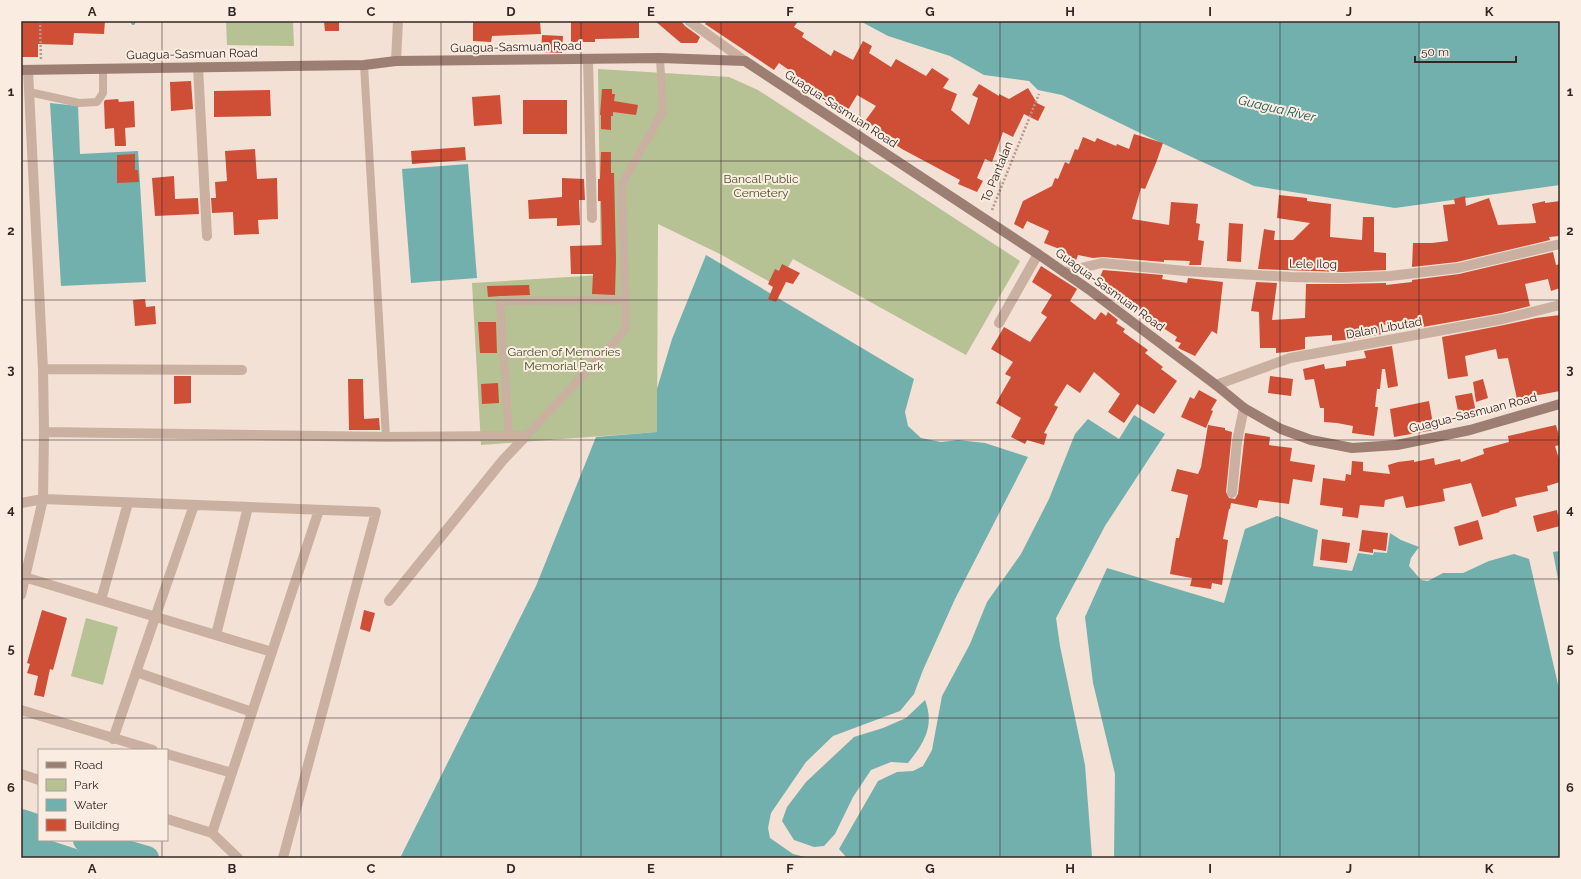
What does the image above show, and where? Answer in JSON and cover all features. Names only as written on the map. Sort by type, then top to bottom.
[{"type":"main road","name":"Guagua-Sasmuan Road","points":[[24,70],[198,66],[364,65],[396,61],[660,58],[744,61],[1038,254],[1216,385],[1244,408],[1281,430],[1311,440],[1352,448],[1397,444],[1470,430],[1559,408]]},
{"type":"street","points":[[396,61],[398,21]]},
{"type":"street","points":[[689,21],[744,61]]},
{"type":"street","points":[[588,59],[592,218]]},
{"type":"street","points":[[198,66],[207,236]]},
{"type":"street","points":[[21,595],[23,577],[43,499],[44,432],[43,369],[28,92],[24,70]]},
{"type":"street","name":"Lele Ilog","points":[[1064,272],[1102,263],[1184,271],[1291,277],[1342,278],[1390,276],[1458,268],[1560,244]]},
{"type":"street","points":[[999,323],[1038,254]]},
{"type":"street","name":"Dalan Libutad","points":[[1216,385],[1290,358],[1503,320],[1560,305]]},
{"type":"street","points":[[43,369],[242,370]]},
{"type":"street","points":[[1232,493],[1237,440],[1244,408]]},
{"type":"street","points":[[44,432],[386,437],[526,436]]},
{"type":"street","points":[[388,601],[503,460],[526,436]]},
{"type":"street","points":[[21,503],[43,499],[376,512],[283,858]]},
{"type":"street","points":[[101,600],[128,503]]},
{"type":"street","points":[[113,739],[194,505]]},
{"type":"street","points":[[216,635],[248,507]]},
{"type":"street","points":[[212,833],[319,510]]},
{"type":"street","points":[[23,577],[272,652]]},
{"type":"street","points":[[136,672],[252,712]]},
{"type":"street","points":[[21,710],[148,749]]},
{"type":"street","points":[[168,754],[232,773]]},
{"type":"street","points":[[21,774],[38,780]]},
{"type":"street","points":[[168,819],[212,833],[238,858]]},
{"type":"lane","points":[[526,436],[625,329],[622,184],[663,111],[660,58]]},
{"type":"lane","points":[[364,65],[386,437]]},
{"type":"lane","points":[[28,92],[79,103],[97,102],[104,93],[103,69]]},
{"type":"lane","points":[[509,436],[500,300],[625,300]]},
{"type":"path","points":[[40,21],[42,70]]},
{"type":"path","name":"To Pantalan","points":[[988,220],[1039,94]]},
{"type":"green space","points":[[226,21],[293,21],[294,46],[227,45]]},
{"type":"green space","points":[[598,69],[729,77],[758,90],[1020,261],[966,355],[793,259],[777,286],[720,254],[658,224],[657,432],[481,445],[472,283],[601,275]]},
{"type":"green space","points":[[86,618],[118,627],[103,685],[71,676]]},
{"type":"water","name":"Guagua River","points":[[860,21],[1560,21],[1560,185],[1395,208],[1254,186],[1062,95],[1038,90],[1029,81],[984,75],[950,56],[888,36]]},
{"type":"water","points":[[50,103],[78,106],[80,154],[138,151],[146,282],[61,286]]},
{"type":"water","points":[[468,164],[477,278],[411,283],[402,169]]},
{"type":"water","points":[[706,255],[914,379],[905,412],[908,426],[921,438],[941,442],[958,440],[985,443],[1028,457],[955,599],[923,670],[914,694],[900,711],[833,736],[806,762],[771,813],[768,828],[770,838],[793,854],[809,858],[400,858],[536,586],[596,437],[657,432],[657,389],[672,339]]},
{"type":"water","points":[[1134,415],[1165,434],[1105,526],[1056,618],[1060,646],[1085,765],[1092,857],[847,858],[839,849],[878,781],[897,772],[913,771],[923,766],[932,750],[942,696],[970,644],[987,602],[1021,554],[1049,499],[1075,434],[1088,419],[1119,439]]},
{"type":"water","points":[[1277,516],[1318,530],[1313,566],[1352,571],[1358,553],[1373,555],[1374,552],[1387,553],[1390,533],[1401,540],[1419,547],[1411,558],[1409,566],[1421,580],[1428,581],[1443,573],[1463,573],[1489,561],[1514,554],[1529,559],[1560,693],[1560,858],[1114,858],[1115,774],[1093,683],[1085,617],[1107,568],[1224,603],[1245,529]]},
{"type":"water","points":[[1560,551],[1560,590],[1553,552]]},
{"type":"water","points":[[925,700],[929,718],[926,734],[919,748],[908,763],[891,762],[871,770],[853,797],[835,834],[824,846],[814,847],[794,840],[782,821],[787,807],[806,782],[854,737],[883,728],[906,718]]},
{"type":"water","points":[[21,831],[38,837],[38,841],[52,841],[104,858],[21,858]]},
{"type":"building","points":[[21,21],[105,21],[104,34],[74,33],[73,45],[38,44],[38,57],[21,57]]},
{"type":"building","points":[[324,21],[339,21],[339,31],[325,31]]},
{"type":"building","points":[[473,21],[540,21],[541,34],[492,36],[491,42],[473,41]]},
{"type":"building","points":[[571,21],[639,21],[639,38],[595,39],[595,42],[571,42]]},
{"type":"building","points":[[655,21],[681,21],[685,26],[700,37],[697,43],[681,43]]},
{"type":"building","points":[[707,21],[798,21],[794,27],[804,33],[802,37],[831,56],[834,50],[853,60],[863,41],[872,46],[869,53],[891,67],[896,59],[926,76],[932,68],[949,79],[943,88],[957,94],[951,110],[969,125],[978,98],[972,95],[979,84],[999,96],[999,94],[1009,99],[1028,88],[1037,103],[1045,107],[1038,121],[1024,114],[1013,137],[1003,132],[992,162],[985,159],[977,178],[983,181],[977,192],[958,184],[960,180],[902,149],[893,143],[895,139],[865,121],[876,106],[857,95],[845,115],[834,109],[836,105],[813,94],[815,91],[794,78],[796,75],[779,63],[774,70],[705,24]]},
{"type":"building","points":[[542,35],[563,36],[562,53],[541,52]]},
{"type":"building","points":[[191,81],[193,109],[171,111],[170,82]]},
{"type":"building","points":[[602,89],[612,89],[612,94],[615,94],[614,101],[638,105],[636,115],[613,112],[613,116],[611,116],[611,130],[601,129],[600,115]]},
{"type":"building","points":[[270,90],[271,116],[214,117],[214,91]]},
{"type":"building","points":[[500,95],[502,124],[474,126],[472,97]]},
{"type":"building","points":[[118,99],[119,102],[134,101],[135,127],[125,128],[126,146],[115,146],[114,128],[105,129],[104,102],[105,100]]},
{"type":"building","points":[[523,100],[567,100],[567,134],[523,134]]},
{"type":"building","points":[[1134,134],[1163,143],[1145,189],[1141,188],[1132,219],[1169,225],[1171,202],[1198,204],[1196,223],[1200,224],[1198,240],[1204,241],[1201,265],[1189,265],[1190,261],[1164,260],[1164,262],[1103,257],[1093,258],[1078,255],[1075,263],[1060,258],[1062,250],[1044,243],[1049,231],[1027,221],[1023,229],[1014,224],[1023,201],[1052,186],[1055,178],[1058,179],[1065,162],[1069,164],[1075,149],[1078,150],[1083,137],[1095,142],[1097,138],[1116,146],[1117,144],[1129,149]]},
{"type":"building","points":[[465,147],[466,160],[412,164],[411,151]]},
{"type":"building","points":[[255,149],[257,179],[277,178],[278,219],[258,220],[259,234],[234,235],[233,212],[212,213],[211,198],[216,198],[215,182],[227,181],[225,151]]},
{"type":"building","points":[[601,152],[611,152],[611,173],[614,173],[616,260],[615,295],[592,294],[593,274],[571,274],[570,246],[602,245],[601,201],[598,201],[598,179],[600,179]]},
{"type":"building","points":[[135,154],[135,170],[138,170],[139,182],[117,183],[117,155]]},
{"type":"building","points":[[174,176],[175,199],[198,198],[199,214],[155,216],[152,178]]},
{"type":"building","points":[[562,178],[584,179],[585,200],[579,200],[580,225],[557,226],[557,218],[529,219],[528,200],[562,197]]},
{"type":"building","points":[[1279,195],[1307,198],[1307,201],[1331,204],[1330,237],[1362,240],[1363,217],[1374,217],[1374,252],[1386,253],[1386,270],[1342,272],[1258,269],[1264,229],[1275,231],[1274,240],[1293,240],[1310,223],[1277,218]]},
{"type":"building","points":[[1465,196],[1466,206],[1489,198],[1498,225],[1536,223],[1532,204],[1545,201],[1545,203],[1560,201],[1560,236],[1549,237],[1550,240],[1457,262],[1412,267],[1413,243],[1448,241],[1443,205],[1455,204],[1454,199]]},
{"type":"building","points":[[1229,223],[1243,224],[1241,262],[1227,261]]},
{"type":"building","points":[[1553,252],[1556,265],[1560,264],[1560,288],[1551,291],[1548,279],[1525,284],[1530,306],[1502,313],[1417,328],[1416,321],[1382,325],[1382,334],[1356,339],[1332,341],[1332,335],[1305,337],[1305,349],[1287,352],[1276,353],[1276,348],[1260,348],[1259,312],[1251,311],[1256,282],[1277,283],[1272,320],[1305,318],[1306,284],[1386,283],[1386,285],[1412,282],[1412,280],[1459,274]]},
{"type":"building","points":[[782,264],[800,273],[793,284],[786,282],[776,302],[768,299],[773,287],[768,284],[775,269],[779,271]]},
{"type":"building","points":[[1041,266],[1077,289],[1070,301],[1095,320],[1101,312],[1106,316],[1108,312],[1118,320],[1116,323],[1125,329],[1123,332],[1148,350],[1145,353],[1163,367],[1161,369],[1177,381],[1154,414],[1137,404],[1124,423],[1108,412],[1120,394],[1094,372],[1080,393],[1067,384],[1054,405],[1058,407],[1044,433],[1047,434],[1044,445],[1027,440],[1025,444],[1011,437],[1021,418],[996,403],[1011,377],[1005,374],[1013,362],[991,349],[1004,327],[1030,342],[1047,317],[1041,313],[1052,295],[1032,282]]},
{"type":"building","points":[[1103,270],[1163,275],[1162,279],[1187,283],[1188,278],[1223,282],[1217,334],[1212,331],[1195,356],[1178,348],[1181,343],[1175,341],[1177,337],[1151,320],[1152,317],[1131,304],[1126,309],[1117,302],[1123,294],[1107,288],[1108,286],[1098,282]]},
{"type":"building","points":[[529,285],[530,295],[488,297],[487,286]]},
{"type":"building","points":[[145,299],[146,307],[155,306],[156,324],[135,326],[133,300]]},
{"type":"building","points":[[1560,315],[1560,391],[1517,399],[1508,358],[1498,359],[1496,349],[1465,356],[1468,376],[1448,379],[1442,337],[1536,318]]},
{"type":"building","points":[[478,322],[496,322],[497,353],[480,353]]},
{"type":"building","points":[[1392,346],[1398,386],[1388,388],[1385,369],[1382,369],[1380,389],[1377,389],[1375,407],[1378,407],[1374,436],[1352,433],[1353,426],[1324,422],[1324,408],[1320,408],[1314,379],[1305,380],[1303,369],[1324,364],[1325,369],[1346,366],[1346,361],[1366,358],[1364,351]]},
{"type":"building","points":[[174,376],[191,376],[191,403],[174,404]]},
{"type":"building","points":[[1270,376],[1293,379],[1291,396],[1268,393]]},
{"type":"building","points":[[348,379],[363,379],[364,419],[379,418],[380,430],[349,430]]},
{"type":"building","points":[[1483,379],[1488,398],[1476,402],[1473,382]]},
{"type":"building","points":[[498,383],[499,403],[482,404],[481,384]]},
{"type":"building","points":[[1199,390],[1217,400],[1211,410],[1213,411],[1206,428],[1181,417],[1190,397],[1194,399]]},
{"type":"building","points":[[1472,393],[1477,417],[1460,421],[1455,396]]},
{"type":"building","points":[[1429,401],[1434,430],[1394,437],[1390,409]]},
{"type":"building","points":[[1208,425],[1225,428],[1225,430],[1232,432],[1226,492],[1229,498],[1235,499],[1238,494],[1245,433],[1270,437],[1269,445],[1292,448],[1290,461],[1315,465],[1312,482],[1293,479],[1289,504],[1259,500],[1257,508],[1231,503],[1223,539],[1228,540],[1222,585],[1212,583],[1211,589],[1190,586],[1192,578],[1170,574],[1176,538],[1179,538],[1188,495],[1171,491],[1177,469],[1198,474],[1201,467]]},
{"type":"building","points":[[1556,425],[1560,440],[1560,445],[1555,446],[1560,462],[1560,482],[1547,486],[1548,491],[1515,498],[1517,506],[1499,511],[1500,512],[1482,517],[1471,483],[1443,489],[1445,501],[1406,508],[1403,496],[1385,500],[1384,507],[1360,505],[1358,518],[1342,516],[1343,508],[1320,505],[1323,478],[1345,481],[1346,474],[1351,475],[1352,461],[1363,462],[1363,471],[1390,474],[1388,465],[1398,462],[1414,460],[1414,462],[1434,458],[1435,465],[1460,459],[1461,462],[1484,454],[1483,449],[1509,442],[1508,436]]},
{"type":"building","points":[[1557,510],[1560,526],[1537,532],[1533,516]]},
{"type":"building","points":[[1478,520],[1483,539],[1459,546],[1454,527]]},
{"type":"building","points":[[1362,530],[1388,533],[1386,551],[1373,549],[1373,553],[1359,551]]},
{"type":"building","points":[[1322,539],[1350,543],[1347,563],[1320,560]]},
{"type":"building","points":[[42,610],[67,618],[53,670],[50,669],[44,697],[34,695],[38,676],[27,673],[30,664],[27,663]]},
{"type":"building","points":[[364,610],[375,613],[370,632],[360,629]]},
{"type":"waterway","points":[[21,821],[38,827]]},
{"type":"waterway","points":[[88,841],[147,858]]},
{"type":"park label","name":"Bancal Public Cemetery","points":[[761,186]]},
{"type":"park label","name":"Garden of Memories Memorial Park","points":[[564,359]]}]
